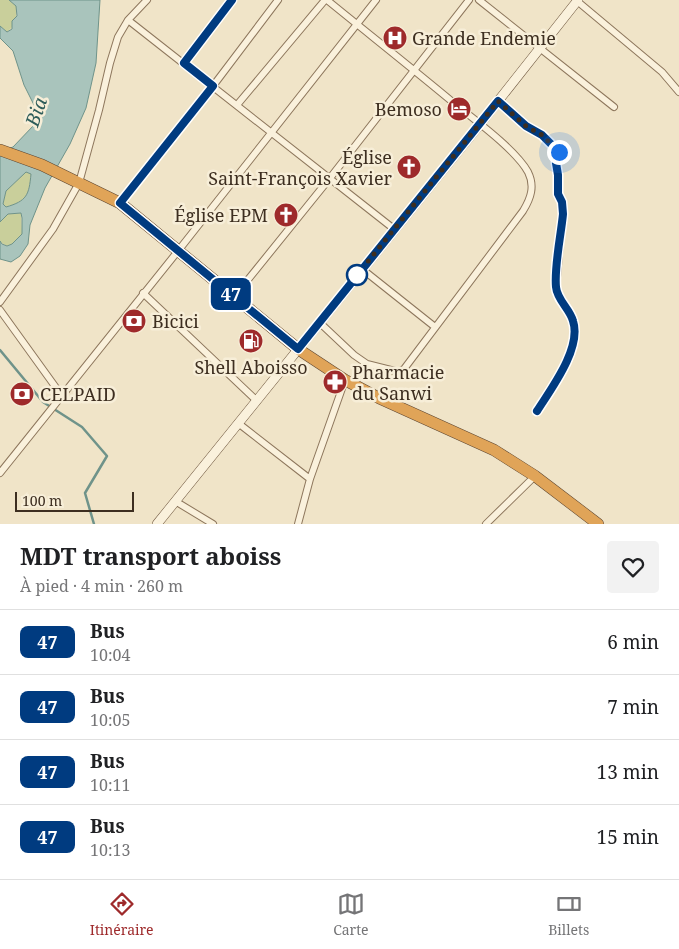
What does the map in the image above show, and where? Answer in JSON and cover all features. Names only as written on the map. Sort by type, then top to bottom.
[{"type":"highway","points":[[0,150],[67,176],[120,203],[298,349],[345,380],[486,446],[535,476],[598,524]]},
{"type":"main road","points":[[157,524],[480,124],[577,0]]},
{"type":"street","points":[[0,302],[53,229],[80,183],[118,37],[128,20],[147,0]]},
{"type":"street","points":[[184,63],[232,0]]},
{"type":"street","points":[[120,203],[213,86],[278,0]]},
{"type":"street","points":[[237,105],[326,0],[480,124],[520,161],[528,173],[532,186],[531,199],[404,369],[400,371],[368,364],[319,322]]},
{"type":"street","points":[[0,473],[376,0]]},
{"type":"street","points":[[234,296],[330,178],[469,0]]},
{"type":"street","points":[[479,0],[614,107]]},
{"type":"street","points":[[577,0],[662,72],[679,92]]},
{"type":"street","points":[[128,20],[394,229]]},
{"type":"street","points":[[498,101],[526,126],[542,135],[559,152],[556,163],[558,194],[562,202],[563,214],[556,289],[573,319],[575,327],[573,344],[563,370],[537,411]]},
{"type":"street","points":[[362,269],[435,328]]},
{"type":"street","points":[[143,293],[256,400]]},
{"type":"street","points":[[0,310],[62,396]]},
{"type":"street","points":[[298,524],[310,479],[345,380]]},
{"type":"street","points":[[238,423],[310,479]]},
{"type":"street","points":[[486,524],[535,476]]},
{"type":"street","points":[[175,502],[213,524]]},
{"type":"green space","points":[[0,0],[9,0],[16,6],[15,21],[7,32],[0,26]]},
{"type":"green space","points":[[26,171],[31,174],[26,196],[6,207],[3,204],[6,191]]},
{"type":"green space","points":[[21,213],[22,234],[12,244],[7,246],[0,242],[0,222],[8,214]]},
{"type":"water","points":[[9,0],[100,0],[96,63],[86,108],[70,144],[45,188],[30,225],[28,244],[20,256],[11,262],[0,259],[0,241],[7,246],[12,244],[22,234],[22,218],[21,213],[8,214],[0,222],[0,152],[13,147],[34,125],[38,113],[24,85],[13,51],[0,38],[0,26],[7,32],[12,29],[12,21],[17,16],[16,6]],"holes":[[[26,172],[31,174],[26,196],[6,207],[3,204],[6,191]]]},
{"type":"waterway","points":[[0,350],[43,402],[82,427],[107,456],[85,493],[94,524]]},
{"type":"bus line","name":"47","points":[[232,0],[184,63],[213,86],[120,203],[298,349],[498,101],[526,126],[542,135],[559,152],[556,163],[558,194],[562,202],[563,214],[556,289],[573,319],[575,327],[573,344],[563,370],[537,411]]},
{"type":"place","name":"Grande Endemie","points":[[395,38]]},
{"type":"place","name":"Bemoso","points":[[459,109]]},
{"type":"place","name":"Église Saint-François Xavier","points":[[409,167]]},
{"type":"place","name":"Église EPM","points":[[286,215]]},
{"type":"place","name":"Bicici","points":[[134,321]]},
{"type":"place","name":"Shell Aboisso","points":[[251,341]]},
{"type":"place","name":"Pharmacie du Sanwi","points":[[335,382]]},
{"type":"place","name":"CELPAID","points":[[22,394]]},
{"type":"route","points":[[357,275],[498,101],[526,126],[542,135],[559,152]]},
{"type":"water label","name":"Bia","points":[[36,112]]}]
